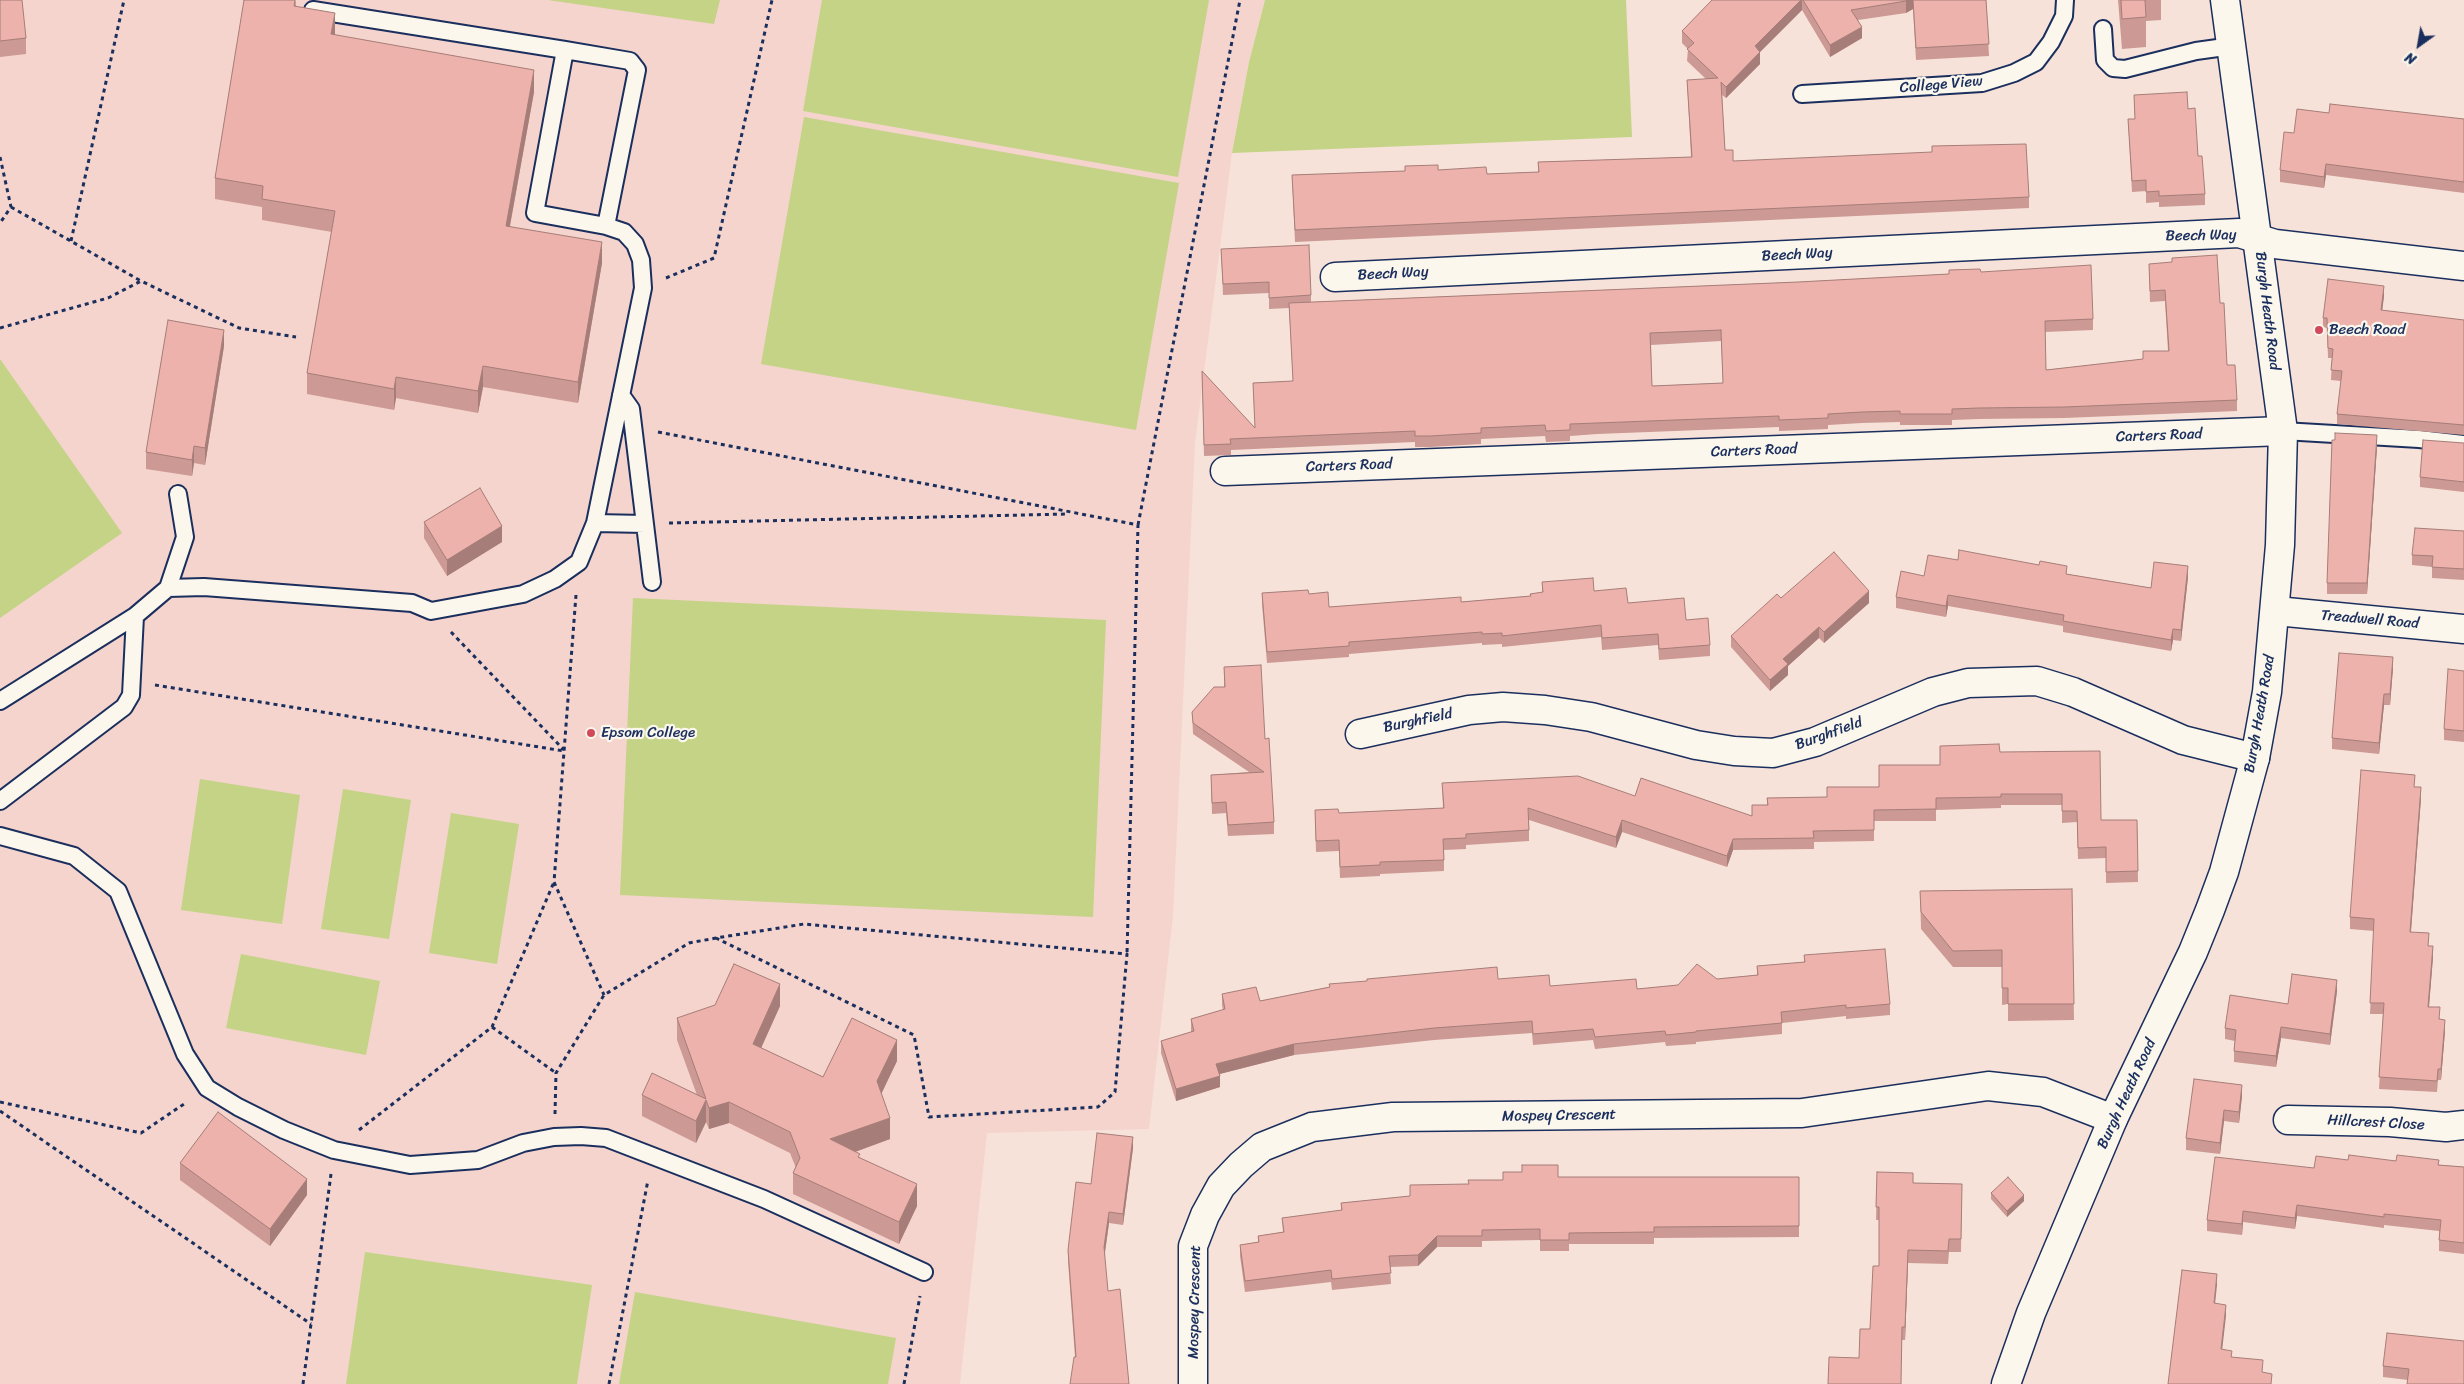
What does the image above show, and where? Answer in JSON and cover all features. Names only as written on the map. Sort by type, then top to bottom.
[{"type":"street","name":"Burgh Heath Road","points":[[2006,1384],[2031,1313],[2114,1119],[2193,952],[2210,910],[2224,872],[2255,758],[2267,692],[2276,611],[2283,431],[2225,0]]},
{"type":"street","name":"Beech Way","points":[[1335,277],[2239,233],[2258,240]]},
{"type":"street","points":[[2258,240],[2464,266]]},
{"type":"street","name":"Carters Road","points":[[1225,471],[2283,431]]},
{"type":"street","name":"Treadwell Road","points":[[2276,611],[2464,629]]},
{"type":"street","name":"Burghfield","points":[[1360,734],[1469,710],[1503,707],[1545,710],[1591,717],[1696,745],[1734,752],[1773,752],[1815,742],[1933,692],[1968,683],[2037,681],[2073,692],[2182,740],[2255,758]]},
{"type":"street","name":"Mospey Crescent","points":[[1193,1384],[1193,1246],[1205,1215],[1221,1186],[1241,1165],[1262,1148],[1312,1127],[1393,1117],[1802,1113],[1988,1086],[2043,1092],[2114,1119]]},
{"type":"street","name":"Hillcrest Close","points":[[2288,1120],[2390,1122],[2446,1127],[2464,1125]]},
{"type":"lane","name":"College View","points":[[1802,94],[1982,83],[2014,73],[2036,62],[2051,42],[2064,16],[2064,0]]},
{"type":"lane","points":[[295,7],[630,61],[637,70],[606,226]]},
{"type":"lane","points":[[2103,29],[2105,60],[2113,68],[2125,68],[2196,51],[2232,46]]},
{"type":"lane","points":[[168,588],[204,587],[375,602],[412,603],[430,611],[523,594],[555,579],[578,562],[595,523],[643,288],[641,260],[635,244],[624,232],[606,226],[534,213],[565,50]]},
{"type":"lane","points":[[621,395],[631,409],[652,582]]},
{"type":"lane","points":[[2283,431],[2419,439],[2464,444]]},
{"type":"lane","points":[[0,701],[135,616],[168,588],[185,537],[178,494]]},
{"type":"lane","points":[[595,523],[645,524]]},
{"type":"lane","points":[[0,801],[124,707],[131,695],[135,616]]},
{"type":"lane","points":[[0,836],[74,856],[118,891],[185,1054],[207,1088],[238,1107],[284,1130],[334,1150],[410,1165],[478,1160],[523,1143],[554,1137],[581,1136],[606,1138],[652,1154],[764,1199],[924,1272]]},
{"type":"path","points":[[71,241],[124,0]]},
{"type":"path","points":[[643,288],[714,258],[772,0]]},
{"type":"path","points":[[716,938],[914,1035],[929,1118],[1098,1108],[1115,1092],[1127,954],[1138,525],[1240,0]]},
{"type":"path","points":[[0,157],[11,207],[0,223]]},
{"type":"path","points":[[11,207],[141,281],[239,328],[296,338]]},
{"type":"path","points":[[0,328],[108,298],[141,281]]},
{"type":"path","points":[[615,424],[1138,525]]},
{"type":"path","points":[[645,524],[1075,514]]},
{"type":"path","points":[[303,1384],[334,1150],[492,1027],[554,882],[578,562]]},
{"type":"path","points":[[430,611],[564,751]]},
{"type":"path","points":[[132,681],[564,751]]},
{"type":"path","points":[[554,882],[604,995]]},
{"type":"path","points":[[554,1137],[556,1073],[604,995],[690,943],[804,924],[1127,954]]},
{"type":"path","points":[[492,1027],[556,1073]]},
{"type":"path","points":[[0,1102],[141,1132],[207,1088]]},
{"type":"path","points":[[0,1111],[311,1324]]},
{"type":"path","points":[[609,1384],[652,1154]]},
{"type":"path","points":[[904,1384],[924,1272]]},
{"type":"shaded area","name":"Epsom College","points":[[0,0],[1265,0],[1249,62],[1232,153],[1195,443],[1173,916],[1149,1129],[987,1133],[960,1384],[0,1384]]},
{"type":"green space","points":[[548,0],[720,0],[714,24]]},
{"type":"green space","points":[[822,0],[1209,0],[1178,177],[803,111]]},
{"type":"green space","points":[[1265,0],[1626,0],[1632,137],[1232,153],[1249,62]]},
{"type":"green space","points":[[804,117],[1179,183],[1136,430],[761,364]]},
{"type":"green space","points":[[0,359],[122,533],[0,618]]},
{"type":"green space","points":[[633,598],[1106,620],[1093,917],[620,895]]},
{"type":"green space","points":[[200,779],[300,795],[282,924],[181,910]]},
{"type":"green space","points":[[343,789],[411,800],[389,939],[321,929]]},
{"type":"green space","points":[[451,813],[519,824],[497,964],[429,953]]},
{"type":"green space","points":[[241,954],[380,981],[366,1055],[226,1028]]},
{"type":"green space","points":[[365,1252],[592,1285],[577,1384],[346,1384]]},
{"type":"green space","points":[[635,1292],[896,1338],[888,1384],[619,1384]]},
{"type":"building","points":[[0,0],[22,0],[26,38],[0,41]]},
{"type":"building","points":[[244,0],[295,0],[294,6],[335,13],[331,34],[534,70],[506,226],[602,242],[578,382],[483,366],[478,391],[396,377],[394,389],[307,373],[335,211],[262,199],[263,186],[215,178]]},
{"type":"building","points":[[1712,0],[1801,0],[1755,46],[1760,52],[1726,87],[1721,82],[1725,150],[1733,150],[1733,161],[1932,152],[1932,146],[2026,144],[2029,197],[1295,230],[1292,175],[1405,171],[1405,166],[1438,165],[1438,170],[1486,167],[1487,174],[1539,172],[1538,162],[1692,157],[1687,80],[1718,78],[1687,49],[1694,43],[1682,31]]},
{"type":"building","points":[[1803,0],[1907,0],[1851,10],[1862,27],[1830,45]]},
{"type":"building","points":[[1913,0],[1986,0],[1989,44],[1916,48]]},
{"type":"building","points":[[2121,0],[2145,0],[2146,17],[2122,19]]},
{"type":"building","points":[[2187,92],[2188,109],[2195,108],[2198,156],[2202,156],[2205,194],[2159,196],[2159,191],[2146,192],[2146,180],[2132,181],[2128,119],[2135,119],[2134,95]]},
{"type":"building","points":[[2330,104],[2464,119],[2464,182],[2326,164],[2324,177],[2280,170],[2284,132],[2294,133],[2297,109],[2329,113]]},
{"type":"building","points":[[1309,245],[1311,295],[1269,298],[1269,282],[1223,284],[1221,249]]},
{"type":"building","points":[[2217,255],[2220,303],[2224,303],[2227,365],[2235,365],[2237,400],[2064,407],[1952,409],[1952,414],[1900,414],[1900,411],[1828,414],[1828,418],[1779,420],[1779,416],[1570,424],[1570,430],[1546,431],[1545,425],[1481,428],[1481,433],[1430,436],[1415,436],[1415,431],[1230,439],[1231,444],[1204,445],[1202,371],[1255,428],[1253,383],[1293,381],[1289,303],[1798,282],[1949,274],[1949,270],[1980,269],[1981,272],[2091,265],[2093,319],[2045,321],[2046,370],[2143,359],[2143,351],[2169,351],[2165,290],[2150,291],[2149,264],[2172,262],[2172,258]],"holes":[[[1721,330],[1723,383],[1652,386],[1650,333]]]},
{"type":"building","points":[[2328,279],[2384,286],[2381,310],[2464,320],[2464,425],[2337,414],[2342,371],[2331,370],[2333,349],[2328,348],[2327,318],[2323,318]]},
{"type":"building","points":[[168,320],[224,330],[205,448],[194,446],[192,460],[146,452]]},
{"type":"building","points":[[2335,433],[2377,435],[2367,583],[2327,583],[2332,440],[2335,440]]},
{"type":"building","points":[[2423,440],[2464,443],[2464,482],[2420,477]]},
{"type":"building","points":[[480,488],[502,526],[447,560],[424,522]]},
{"type":"building","points":[[2415,528],[2464,531],[2464,569],[2432,567],[2433,556],[2412,555]]},
{"type":"building","points":[[1959,550],[2039,565],[2040,561],[2067,566],[2066,574],[2151,588],[2154,562],[2188,566],[2181,630],[2173,629],[2171,640],[2063,621],[2064,615],[1948,595],[1946,606],[1896,597],[1901,571],[1924,576],[1928,555],[1958,560]]},
{"type":"building","points":[[1834,552],[1869,591],[1824,632],[1819,627],[1783,659],[1788,664],[1770,680],[1731,636],[1777,594],[1781,598]]},
{"type":"building","points":[[1593,578],[1594,591],[1626,588],[1628,603],[1684,598],[1686,620],[1708,618],[1710,645],[1659,649],[1658,634],[1602,638],[1601,625],[1502,636],[1502,633],[1482,634],[1482,632],[1349,642],[1349,646],[1267,652],[1262,593],[1308,590],[1309,594],[1328,592],[1329,607],[1461,597],[1461,602],[1531,596],[1530,594],[1543,592],[1542,582]]},
{"type":"building","points":[[2339,653],[2393,657],[2390,694],[2384,694],[2379,743],[2332,738]]},
{"type":"building","points":[[1261,665],[1265,739],[1269,738],[1274,822],[1228,825],[1226,802],[1212,803],[1211,775],[1264,772],[1193,723],[1192,712],[1214,687],[1225,687],[1224,667]]},
{"type":"building","points":[[2448,669],[2464,671],[2464,731],[2444,729]]},
{"type":"building","points":[[1999,744],[2000,752],[2100,751],[2101,820],[2137,820],[2138,871],[2106,872],[2106,847],[2078,848],[2077,811],[2062,811],[2062,794],[2001,794],[2001,797],[1936,798],[1936,809],[1874,810],[1874,830],[1813,831],[1814,838],[1733,839],[1727,856],[1622,820],[1616,837],[1528,808],[1529,830],[1466,834],[1466,838],[1443,839],[1444,860],[1380,862],[1380,865],[1340,867],[1339,840],[1316,841],[1315,810],[1338,809],[1339,813],[1444,808],[1442,783],[1578,776],[1635,796],[1641,778],[1752,816],[1752,805],[1768,805],[1767,798],[1827,797],[1827,787],[1879,787],[1879,765],[1940,765],[1940,746]]},
{"type":"building","points":[[2361,770],[2415,775],[2414,787],[2421,787],[2410,932],[2429,933],[2428,946],[2433,946],[2428,1007],[2440,1007],[2439,1019],[2445,1020],[2441,1069],[2438,1069],[2437,1081],[2379,1077],[2384,1003],[2370,1003],[2374,919],[2350,917]]},
{"type":"building","points":[[2072,889],[2074,1004],[2008,1004],[2008,988],[2002,988],[2002,950],[1953,951],[1921,912],[1920,891]]},
{"type":"building","points":[[1885,949],[1890,1004],[1846,1008],[1846,1005],[1781,1012],[1782,1023],[1666,1035],[1665,1031],[1595,1037],[1593,1029],[1533,1034],[1532,1021],[1434,1028],[1294,1044],[1216,1064],[1220,1076],[1176,1089],[1161,1041],[1194,1031],[1191,1019],[1225,1009],[1222,994],[1256,987],[1260,1001],[1330,987],[1329,984],[1497,967],[1498,979],[1549,975],[1550,986],[1636,979],[1637,989],[1678,985],[1697,964],[1717,979],[1758,975],[1757,966],[1805,962],[1804,955]]},
{"type":"building","points":[[734,964],[780,984],[753,1044],[823,1077],[852,1018],[897,1040],[877,1081],[890,1118],[830,1139],[860,1154],[858,1157],[917,1184],[899,1222],[793,1173],[800,1158],[790,1132],[729,1102],[709,1108],[706,1100],[696,1121],[642,1095],[652,1073],[706,1099],[677,1018],[715,1005]]},
{"type":"building","points":[[2292,974],[2337,980],[2330,1034],[2281,1027],[2276,1056],[2234,1051],[2236,1030],[2225,1028],[2230,995],[2288,1004]]},
{"type":"building","points":[[2194,1079],[2242,1085],[2239,1112],[2224,1110],[2220,1143],[2186,1138]]},
{"type":"building","points":[[218,1112],[307,1179],[270,1229],[180,1163]]},
{"type":"building","points":[[1097,1133],[1133,1137],[1123,1214],[1109,1212],[1104,1247],[1108,1291],[1120,1289],[1129,1384],[1070,1384],[1074,1357],[1076,1357],[1068,1250],[1076,1182],[1091,1184]]},
{"type":"building","points":[[2349,1155],[2396,1161],[2397,1155],[2439,1160],[2438,1165],[2464,1167],[2464,1243],[2439,1240],[2441,1220],[2384,1214],[2384,1217],[2297,1205],[2295,1218],[2243,1211],[2242,1224],[2207,1220],[2215,1157],[2314,1168],[2316,1156],[2348,1160]]},
{"type":"building","points":[[1522,1165],[1558,1165],[1558,1177],[1799,1177],[1799,1226],[1654,1227],[1654,1232],[1569,1233],[1569,1240],[1540,1240],[1540,1229],[1482,1230],[1482,1236],[1437,1236],[1418,1255],[1389,1256],[1391,1273],[1332,1279],[1331,1270],[1245,1281],[1240,1245],[1259,1242],[1258,1236],[1284,1232],[1282,1218],[1342,1210],[1341,1203],[1410,1196],[1410,1185],[1469,1184],[1468,1180],[1503,1180],[1503,1172],[1522,1172]]},
{"type":"building","points":[[1877,1172],[1913,1173],[1913,1183],[1962,1184],[1961,1239],[1949,1239],[1948,1251],[1908,1250],[1905,1327],[1902,1327],[1901,1384],[1828,1384],[1829,1357],[1859,1358],[1860,1329],[1870,1329],[1873,1266],[1879,1266],[1879,1207],[1876,1207]]},
{"type":"building","points":[[2008,1177],[2024,1195],[2007,1211],[1991,1193]]},
{"type":"building","points":[[2182,1270],[2217,1274],[2214,1303],[2226,1305],[2221,1349],[2232,1351],[2231,1357],[2263,1360],[2262,1372],[2272,1374],[2271,1384],[2168,1384]]},
{"type":"building","points":[[2387,1333],[2464,1341],[2464,1384],[2407,1384],[2409,1369],[2383,1366]]},
{"type":"place","name":"Beech Road","points":[[2319,330]]},
{"type":"place","name":"Epsom College","points":[[591,733]]}]
